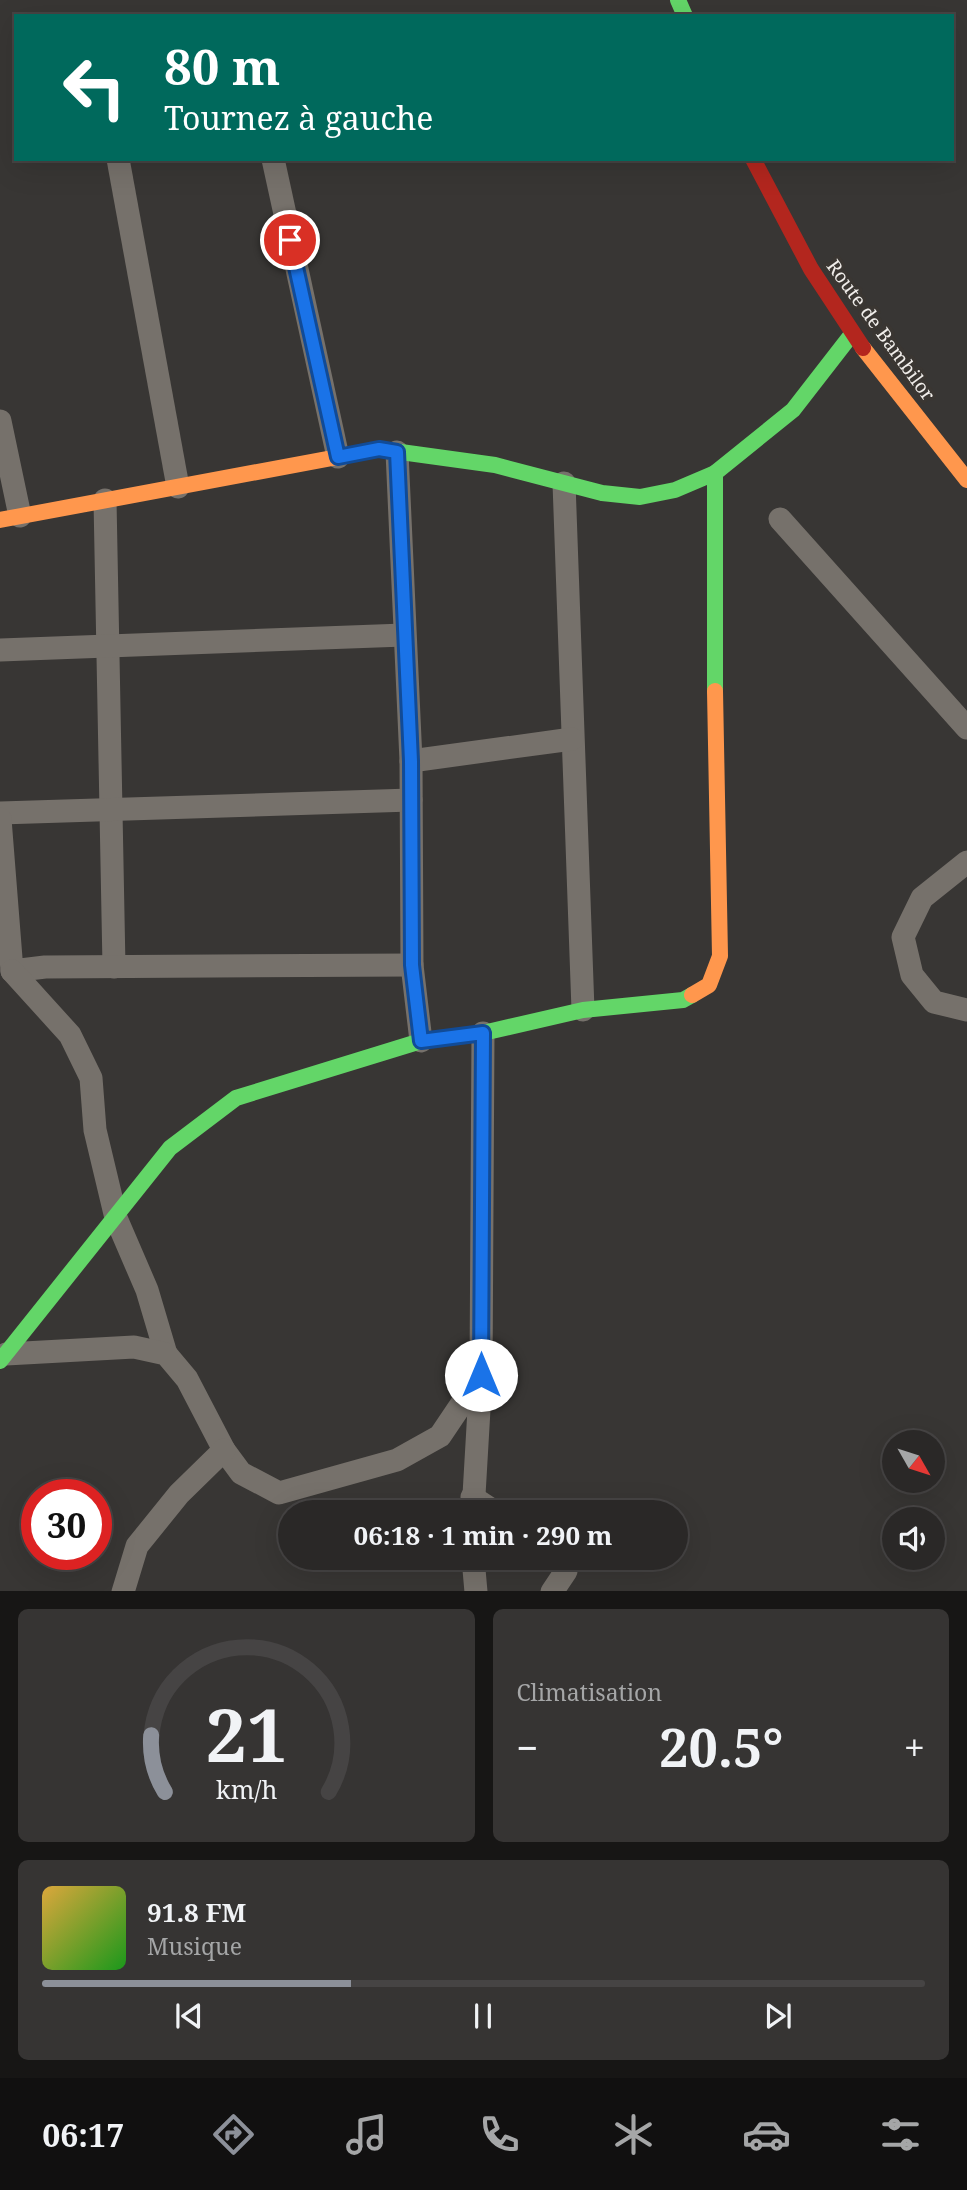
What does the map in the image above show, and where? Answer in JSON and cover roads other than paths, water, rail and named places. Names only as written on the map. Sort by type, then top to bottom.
[{"type":"street","points":[[118,161],[178,487]]},
{"type":"street","points":[[273,161],[338,457]]},
{"type":"street","name":"Route de Bambilor","points":[[754,161],[773,203],[814,276],[852,334],[967,480]]},
{"type":"street","points":[[0,421],[10,518],[379,449],[495,464],[603,493],[640,497],[676,490],[715,473],[793,410],[852,334]]},
{"type":"street","points":[[397,452],[411,761],[412,965],[421,1041]]},
{"type":"street","points":[[3,1357],[170,1148],[236,1098],[421,1041],[483,1033],[583,1010],[683,1000],[709,985],[720,956],[715,724],[715,473]]},
{"type":"street","points":[[564,483],[583,1010]]},
{"type":"street","points":[[105,500],[114,967]]},
{"type":"street","points":[[780,519],[967,728]]},
{"type":"street","points":[[0,650],[404,635]]},
{"type":"street","points":[[411,761],[572,739]]},
{"type":"street","points":[[0,813],[411,800]]},
{"type":"street","points":[[0,819],[12,971],[70,1035],[91,1078],[95,1130],[116,1218],[147,1290],[166,1354],[187,1379],[224,1450],[241,1473],[279,1493],[397,1460],[440,1436],[481,1375]]},
{"type":"street","points":[[967,863],[922,898],[904,937],[912,975],[934,1002],[967,1010]]},
{"type":"street","points":[[12,971],[45,967],[412,965]]},
{"type":"street","points":[[472,1500],[481,1375],[483,1033]]},
{"type":"street","points":[[3,1357],[134,1347],[166,1354]]},
{"type":"street","points":[[122,1591],[138,1546],[178,1494],[224,1450]]},
{"type":"street","points":[[474,1570],[476,1591]]},
{"type":"street","points":[[552,1591],[566,1570]]}]
